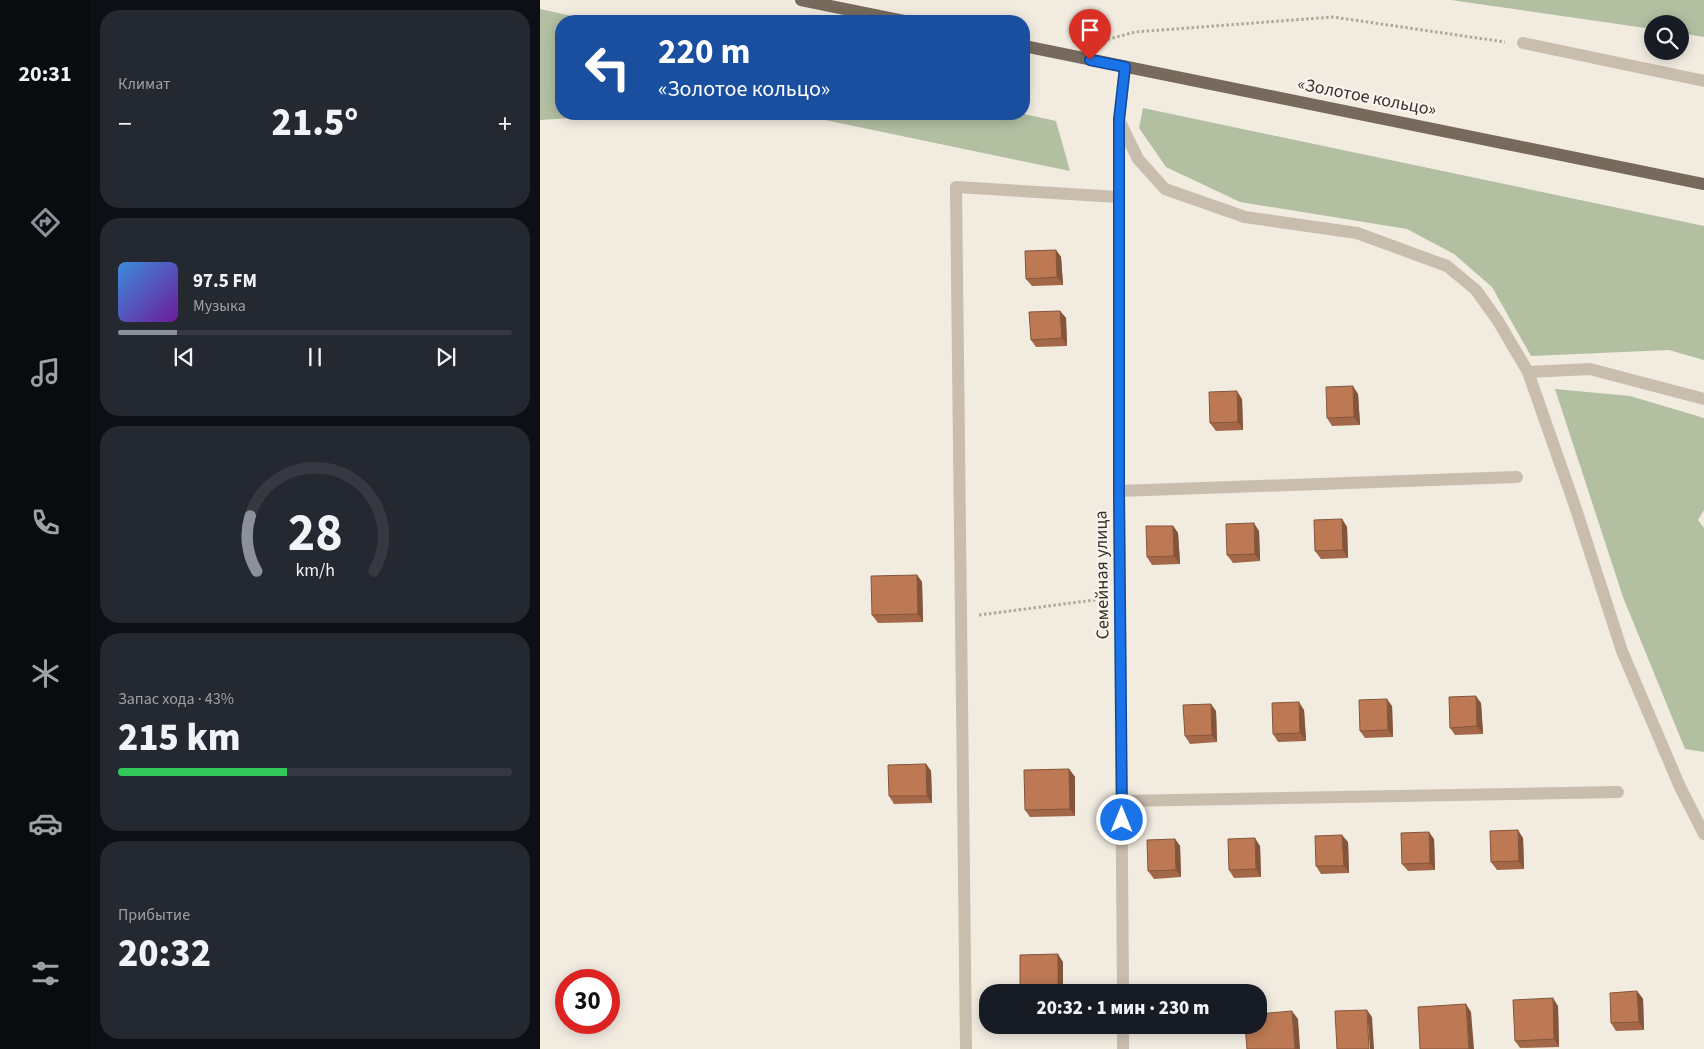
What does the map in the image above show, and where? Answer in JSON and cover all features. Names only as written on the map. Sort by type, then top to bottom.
[{"type":"main road","points":[[802,0],[875,15]]},
{"type":"main road","name":"«Золотое кольцо»","points":[[1030,47],[1704,184]]},
{"type":"street","points":[[1523,43],[1704,81]]},
{"type":"street","name":"Семейная улица","points":[[1123,984],[1119,492],[1119,120],[1125,67]]},
{"type":"street","points":[[1119,120],[1138,159],[1165,189],[1245,217],[1357,234],[1447,266],[1476,290],[1498,321],[1528,372],[1575,506],[1622,652],[1680,787],[1704,834]]},
{"type":"street","points":[[966,1049],[956,187],[1119,197]]},
{"type":"street","points":[[1528,372],[1590,369],[1704,399]]},
{"type":"street","points":[[1119,492],[1517,477]]},
{"type":"street","points":[[1122,801],[1618,792]]},
{"type":"street","points":[[1123,1034],[1123,1049]]},
{"type":"path","points":[[1090,44],[1136,32],[1333,17],[1492,41]]},
{"type":"path","points":[[961,618],[1120,596]]},
{"type":"green space","points":[[1451,0],[1704,0],[1704,37],[1689,34],[1689,15],[1644,15],[1644,28]]},
{"type":"green space","points":[[540,9],[568,15],[555,15],[555,119],[540,120]]},
{"type":"green space","points":[[1143,108],[1704,226],[1704,360],[1669,350],[1531,356],[1492,287],[1454,254],[1407,229],[1240,202],[1166,167],[1139,128]]},
{"type":"green space","points":[[1030,115],[1056,121],[1070,171],[825,120],[1030,120]]},
{"type":"green space","points":[[1555,389],[1630,396],[1704,418],[1704,510],[1698,520],[1704,528],[1704,752],[1685,749],[1623,597]]},
{"type":"building","points":[[1056,250],[1057,277],[1026,279],[1025,251]]},
{"type":"building","points":[[1060,311],[1062,338],[1031,340],[1029,312]]},
{"type":"building","points":[[1353,386],[1354,417],[1327,418],[1326,387]]},
{"type":"building","points":[[1237,391],[1238,422],[1210,423],[1209,392]]},
{"type":"building","points":[[1342,519],[1343,550],[1315,551],[1314,520]]},
{"type":"building","points":[[1254,523],[1255,554],[1227,555],[1226,524]]},
{"type":"building","points":[[1146,526],[1173,526],[1174,556],[1147,557]]},
{"type":"building","points":[[917,575],[918,614],[872,615],[871,576]]},
{"type":"building","points":[[1476,696],[1477,726],[1450,728],[1449,697]]},
{"type":"building","points":[[1387,699],[1388,730],[1360,731],[1359,700]]},
{"type":"building","points":[[1299,702],[1300,733],[1273,734],[1272,703]]},
{"type":"building","points":[[1211,704],[1212,735],[1185,736],[1183,705]]},
{"type":"building","points":[[926,764],[927,796],[889,796],[888,765]]},
{"type":"building","points":[[1069,769],[1070,809],[1025,810],[1024,770]]},
{"type":"building","points":[[1518,830],[1519,861],[1491,862],[1490,831]]},
{"type":"building","points":[[1429,832],[1430,863],[1402,864],[1401,833]]},
{"type":"building","points":[[1342,835],[1344,866],[1316,866],[1315,836]]},
{"type":"building","points":[[1255,838],[1256,869],[1229,870],[1228,839]]},
{"type":"building","points":[[1175,839],[1176,870],[1148,871],[1147,840]]},
{"type":"building","points":[[1058,954],[1058,984],[1020,984],[1020,955]]},
{"type":"building","points":[[1637,991],[1639,1022],[1611,1023],[1610,993]]},
{"type":"building","points":[[1553,998],[1554,1039],[1515,1041],[1513,1000]]},
{"type":"building","points":[[1466,1004],[1469,1049],[1420,1049],[1418,1007]]},
{"type":"building","points":[[1367,1010],[1369,1049],[1337,1049],[1335,1011]]},
{"type":"building","points":[[1292,1011],[1295,1049],[1247,1049],[1246,1034],[1267,1034],[1267,1013]]},
{"type":"route","points":[[1090,60],[1125,67],[1119,120],[1119,492],[1122,820]]}]
